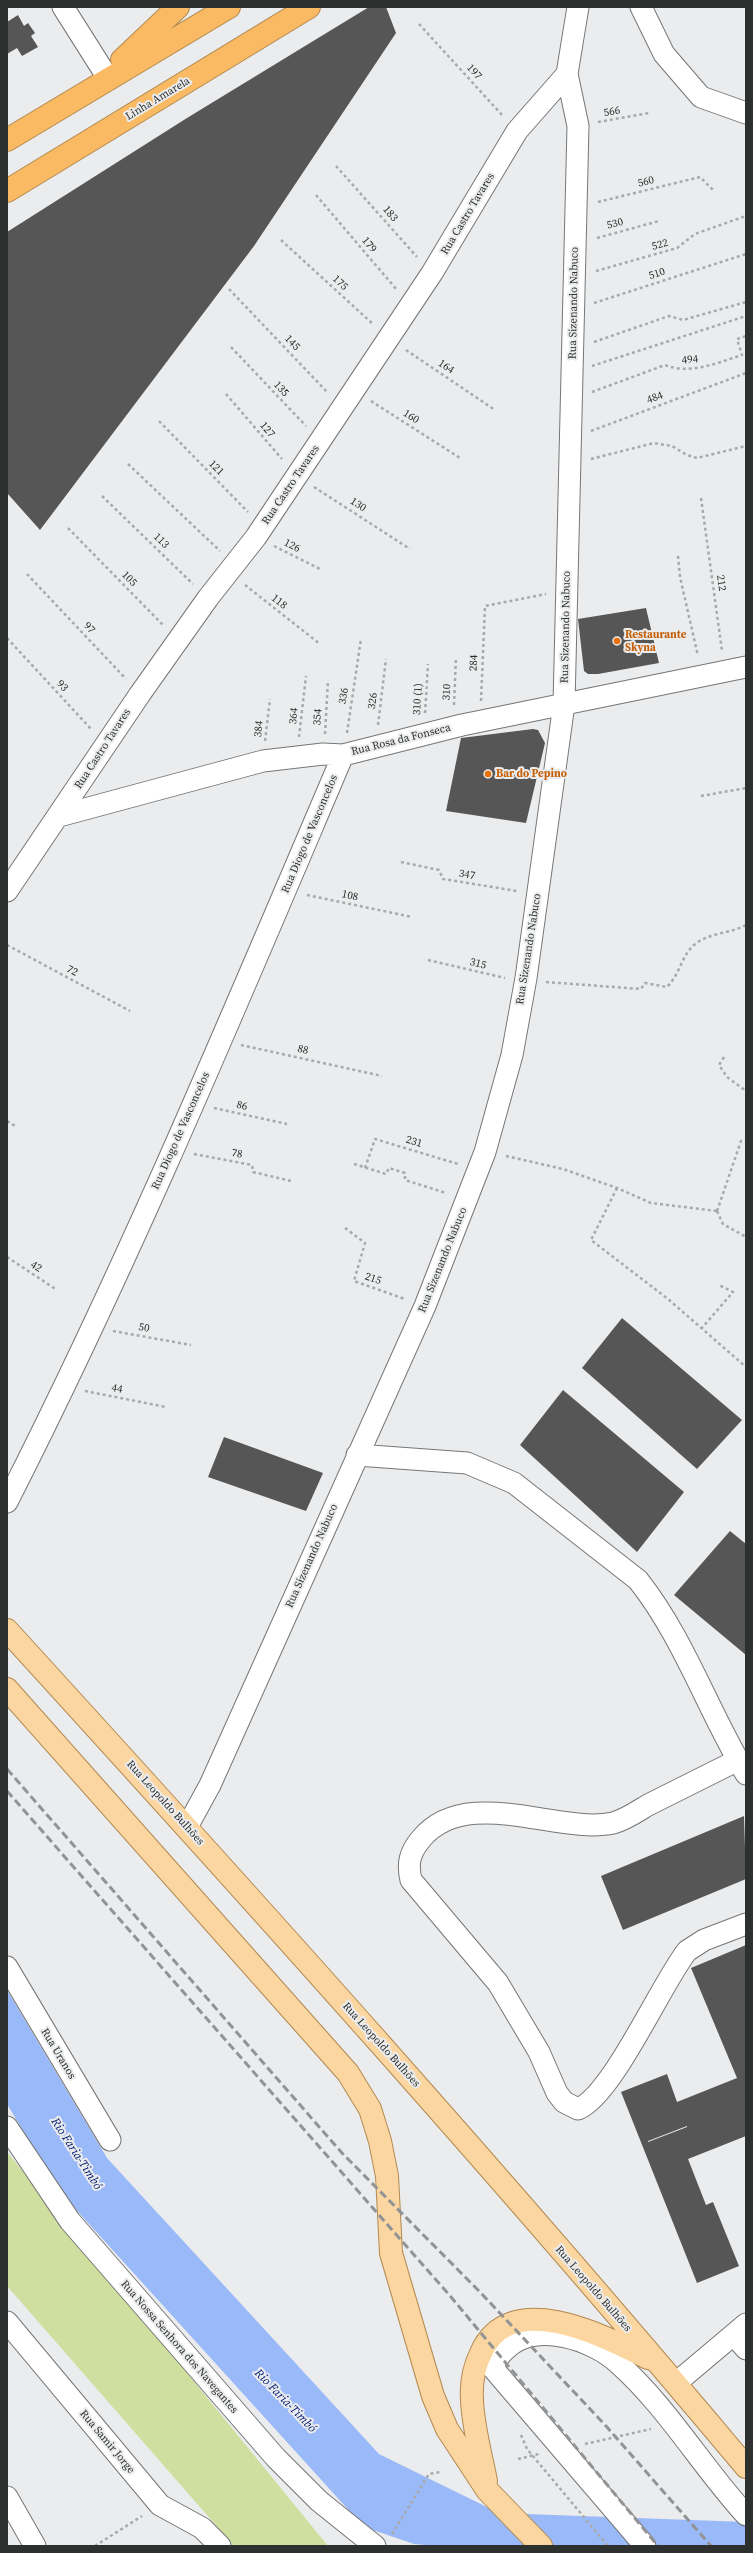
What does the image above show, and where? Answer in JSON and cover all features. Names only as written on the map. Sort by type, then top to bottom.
[{"type":"highway","points":[[100,81],[178,7]]},
{"type":"highway","points":[[7,140],[100,81],[229,7]]},
{"type":"highway","name":"Linha Amarela","points":[[7,191],[309,7]]},
{"type":"main road","name":"Rua Leopoldo Bulhões","points":[[7,1630],[187,1827],[445,2118],[656,2362],[676,2383],[746,2467]]},
{"type":"main road","points":[[7,1689],[348,2073],[370,2109],[380,2141],[387,2176],[391,2253],[433,2396],[447,2429],[488,2490],[504,2509],[542,2546]]},
{"type":"main road","points":[[488,2490],[472,2400],[474,2375],[479,2356],[486,2341],[494,2333],[516,2322],[530,2319],[555,2323],[587,2330],[656,2362]]},
{"type":"street","points":[[63,7],[100,81]]},
{"type":"street","name":"Rua Sizenando Nabuco","points":[[187,1827],[210,1785],[425,1306],[468,1200],[512,1055],[525,981],[564,704],[578,126],[567,74],[578,7]]},
{"type":"street","points":[[641,7],[664,54],[700,97],[746,113]]},
{"type":"street","name":"Rua Castro Tavares","points":[[7,891],[59,816],[105,744],[208,598],[232,569],[259,532],[297,476],[432,274],[517,131],[567,74]]},
{"type":"street","name":"Rua Rosa da Fonseca","points":[[59,816],[264,761],[333,755],[480,721],[746,667]]},
{"type":"street","name":"Rua Diogo de Vasconcelos","points":[[7,1502],[65,1387],[174,1151],[285,890],[333,755]]},
{"type":"street","points":[[357,1455],[467,1463],[492,1472],[514,1483],[638,1580],[666,1623],[742,1767],[614,1823],[577,1823],[511,1814],[486,1813],[461,1816],[426,1832],[410,1855],[408,1867],[411,1880],[498,1983],[539,2052],[557,2093],[564,2102],[578,2109],[588,2105],[617,2068],[687,1951],[704,1940],[746,1924]]},
{"type":"street","name":"Rua Uranos","points":[[7,1967],[110,2140]]},
{"type":"street","name":"Rua Nossa Senhora dos Navegantes","points":[[7,2127],[70,2221],[276,2458],[319,2501],[382,2543]]},
{"type":"street","name":"Rua Samir Jorge","points":[[7,2322],[160,2505],[202,2528],[220,2546]]},
{"type":"street","points":[[645,2546],[491,2366],[505,2349],[519,2341],[547,2335],[578,2341],[595,2348],[618,2363],[650,2396],[742,2511]]},
{"type":"street","points":[[676,2383],[742,2336]]},
{"type":"street","points":[[7,2497],[35,2546]]},
{"type":"path","name":"197","points":[[419,24],[517,131]]},
{"type":"path","name":"566","points":[[578,126],[649,113]]},
{"type":"path","name":"183","points":[[336,166],[432,274]]},
{"type":"path","name":"560","points":[[576,207],[700,177],[715,192]]},
{"type":"path","name":"179","points":[[316,195],[410,306]]},
{"type":"path","name":"522","points":[[574,277],[677,248],[695,234],[746,216]]},
{"type":"path","name":"530","points":[[575,243],[659,221]]},
{"type":"path","name":"175","points":[[281,240],[388,338]]},
{"type":"path","name":"510","points":[[574,310],[746,254]]},
{"type":"path","name":"145","points":[[229,289],[342,408]]},
{"type":"path","points":[[572,349],[668,316],[683,320],[746,302]]},
{"type":"path","name":"494","points":[[572,372],[746,316]]},
{"type":"path","name":"494","points":[[571,399],[665,365],[676,369],[708,366],[742,355],[737,339],[746,336]]},
{"type":"path","name":"164","points":[[388,338],[495,410]]},
{"type":"path","name":"135","points":[[230,347],[320,441]]},
{"type":"path","name":"484","points":[[570,439],[746,372]]},
{"type":"path","name":"160","points":[[354,390],[460,458]]},
{"type":"path","name":"127","points":[[226,394],[297,476]]},
{"type":"path","name":"121","points":[[159,422],[259,532]]},
{"type":"path","points":[[570,463],[654,443],[672,446],[687,455],[697,458],[746,446]]},
{"type":"path","points":[[128,464],[232,569]]},
{"type":"path","name":"130","points":[[297,476],[410,549]]},
{"type":"path","name":"113","points":[[102,496],[208,598]]},
{"type":"path","name":"212","points":[[701,498],[725,671]]},
{"type":"path","name":"105","points":[[68,528],[179,640]]},
{"type":"path","name":"126","points":[[259,532],[320,569]]},
{"type":"path","points":[[678,556],[680,577],[702,676]]},
{"type":"path","name":"118","points":[[232,569],[320,644]]},
{"type":"path","name":"97","points":[[27,574],[140,694]]},
{"type":"path","name":"284","points":[[480,721],[485,606],[567,590]]},
{"type":"path","name":"93","points":[[7,638],[105,744]]},
{"type":"path","name":"336","points":[[333,755],[361,639]]},
{"type":"path","name":"310","points":[[453,727],[456,657]]},
{"type":"path","name":"326","points":[[375,745],[386,659]]},
{"type":"path","name":"310 (1)","points":[[424,734],[428,664]]},
{"type":"path","name":"364","points":[[297,757],[306,676]]},
{"type":"path","name":"354","points":[[328,680],[333,755]]},
{"type":"path","name":"384","points":[[264,761],[270,699]]},
{"type":"path","points":[[701,796],[746,788]]},
{"type":"path","name":"347","points":[[401,862],[439,870],[443,879],[537,895]]},
{"type":"path","name":"108","points":[[285,890],[412,917]]},
{"type":"path","name":"315","points":[[428,960],[525,981],[622,989],[641,989],[645,983],[667,986],[676,978],[692,946],[715,934],[746,925]]},
{"type":"path","name":"72","points":[[7,946],[130,1011]]},
{"type":"path","name":"88","points":[[221,1040],[382,1076]]},
{"type":"path","points":[[724,1057],[719,1065],[727,1077],[746,1091]]},
{"type":"path","name":"86","points":[[194,1103],[287,1124]]},
{"type":"path","points":[[7,1121],[15,1126]]},
{"type":"path","name":"231","points":[[365,1168],[375,1139],[481,1161]]},
{"type":"path","points":[[746,1140],[741,1142],[717,1211],[723,1224],[746,1237]]},
{"type":"path","name":"78","points":[[174,1151],[252,1165],[253,1172],[291,1181]]},
{"type":"path","points":[[481,1161],[563,1169],[651,1202],[717,1211]]},
{"type":"path","points":[[354,1164],[386,1174],[389,1168],[405,1173],[405,1180],[468,1200]]},
{"type":"path","points":[[617,1188],[591,1240],[668,1300],[745,1365]]},
{"type":"path","name":"215","points":[[345,1228],[365,1243],[354,1281],[425,1306]]},
{"type":"path","name":"42","points":[[7,1258],[57,1290]]},
{"type":"path","points":[[701,1329],[734,1292],[719,1285]]},
{"type":"path","name":"50","points":[[93,1327],[191,1345]]},
{"type":"path","name":"44","points":[[65,1387],[166,1407]]},
{"type":"path","points":[[518,2459],[673,2425]]},
{"type":"path","points":[[382,2543],[429,2474],[440,2472]]},
{"type":"path","points":[[571,2500],[608,2546]]},
{"type":"path","points":[[95,2546],[160,2505]]},
{"type":"green space","points":[[7,2152],[328,2546],[234,2546],[7,2286]]},
{"type":"water","name":"Rio Faria-Timbó","points":[[7,1990],[107,2158],[379,2454],[499,2513],[746,2522],[746,2546],[437,2546],[414,2544],[364,2527],[60,2192],[7,2104]]},
{"type":"building","points":[[369,7],[386,7],[396,33],[254,246],[40,530],[7,493],[7,232],[187,118]]},
{"type":"building","points":[[18,15],[24,26],[28,23],[35,33],[31,36],[38,47],[22,56],[17,48],[7,54],[7,22]]},
{"type":"building","name":"Restaurante Skyna","points":[[646,608],[659,663],[598,674],[588,674],[584,671],[578,619]]},
{"type":"building","points":[[533,729],[538,730],[545,743],[526,823],[446,811],[461,738]]},
{"type":"building","points":[[622,1318],[742,1420],[697,1469],[582,1368]]},
{"type":"building","points":[[563,1390],[684,1492],[637,1552],[520,1445]]},
{"type":"building","points":[[224,1437],[323,1473],[306,1511],[208,1477]]},
{"type":"building","points":[[730,1531],[746,1544],[746,1655],[674,1595]]},
{"type":"building","points":[[744,1816],[746,1879],[623,1930],[601,1876]]},
{"type":"building","points":[[746,1945],[746,2136],[688,2159],[706,2205],[713,2202],[739,2266],[697,2283],[621,2092],[667,2074],[677,2102],[737,2078],[691,1968]],"holes":[[[687,2126],[687,2127],[648,2142]]]},
{"type":"railway","points":[[7,1769],[342,2153],[480,2292],[606,2426],[711,2546]]},
{"type":"railway","points":[[7,1791],[451,2297],[658,2546]]},
{"type":"place","name":"Restaurante Skyna","points":[[617,641]]},
{"type":"place","name":"Bar do Pepino","points":[[488,774]]}]
